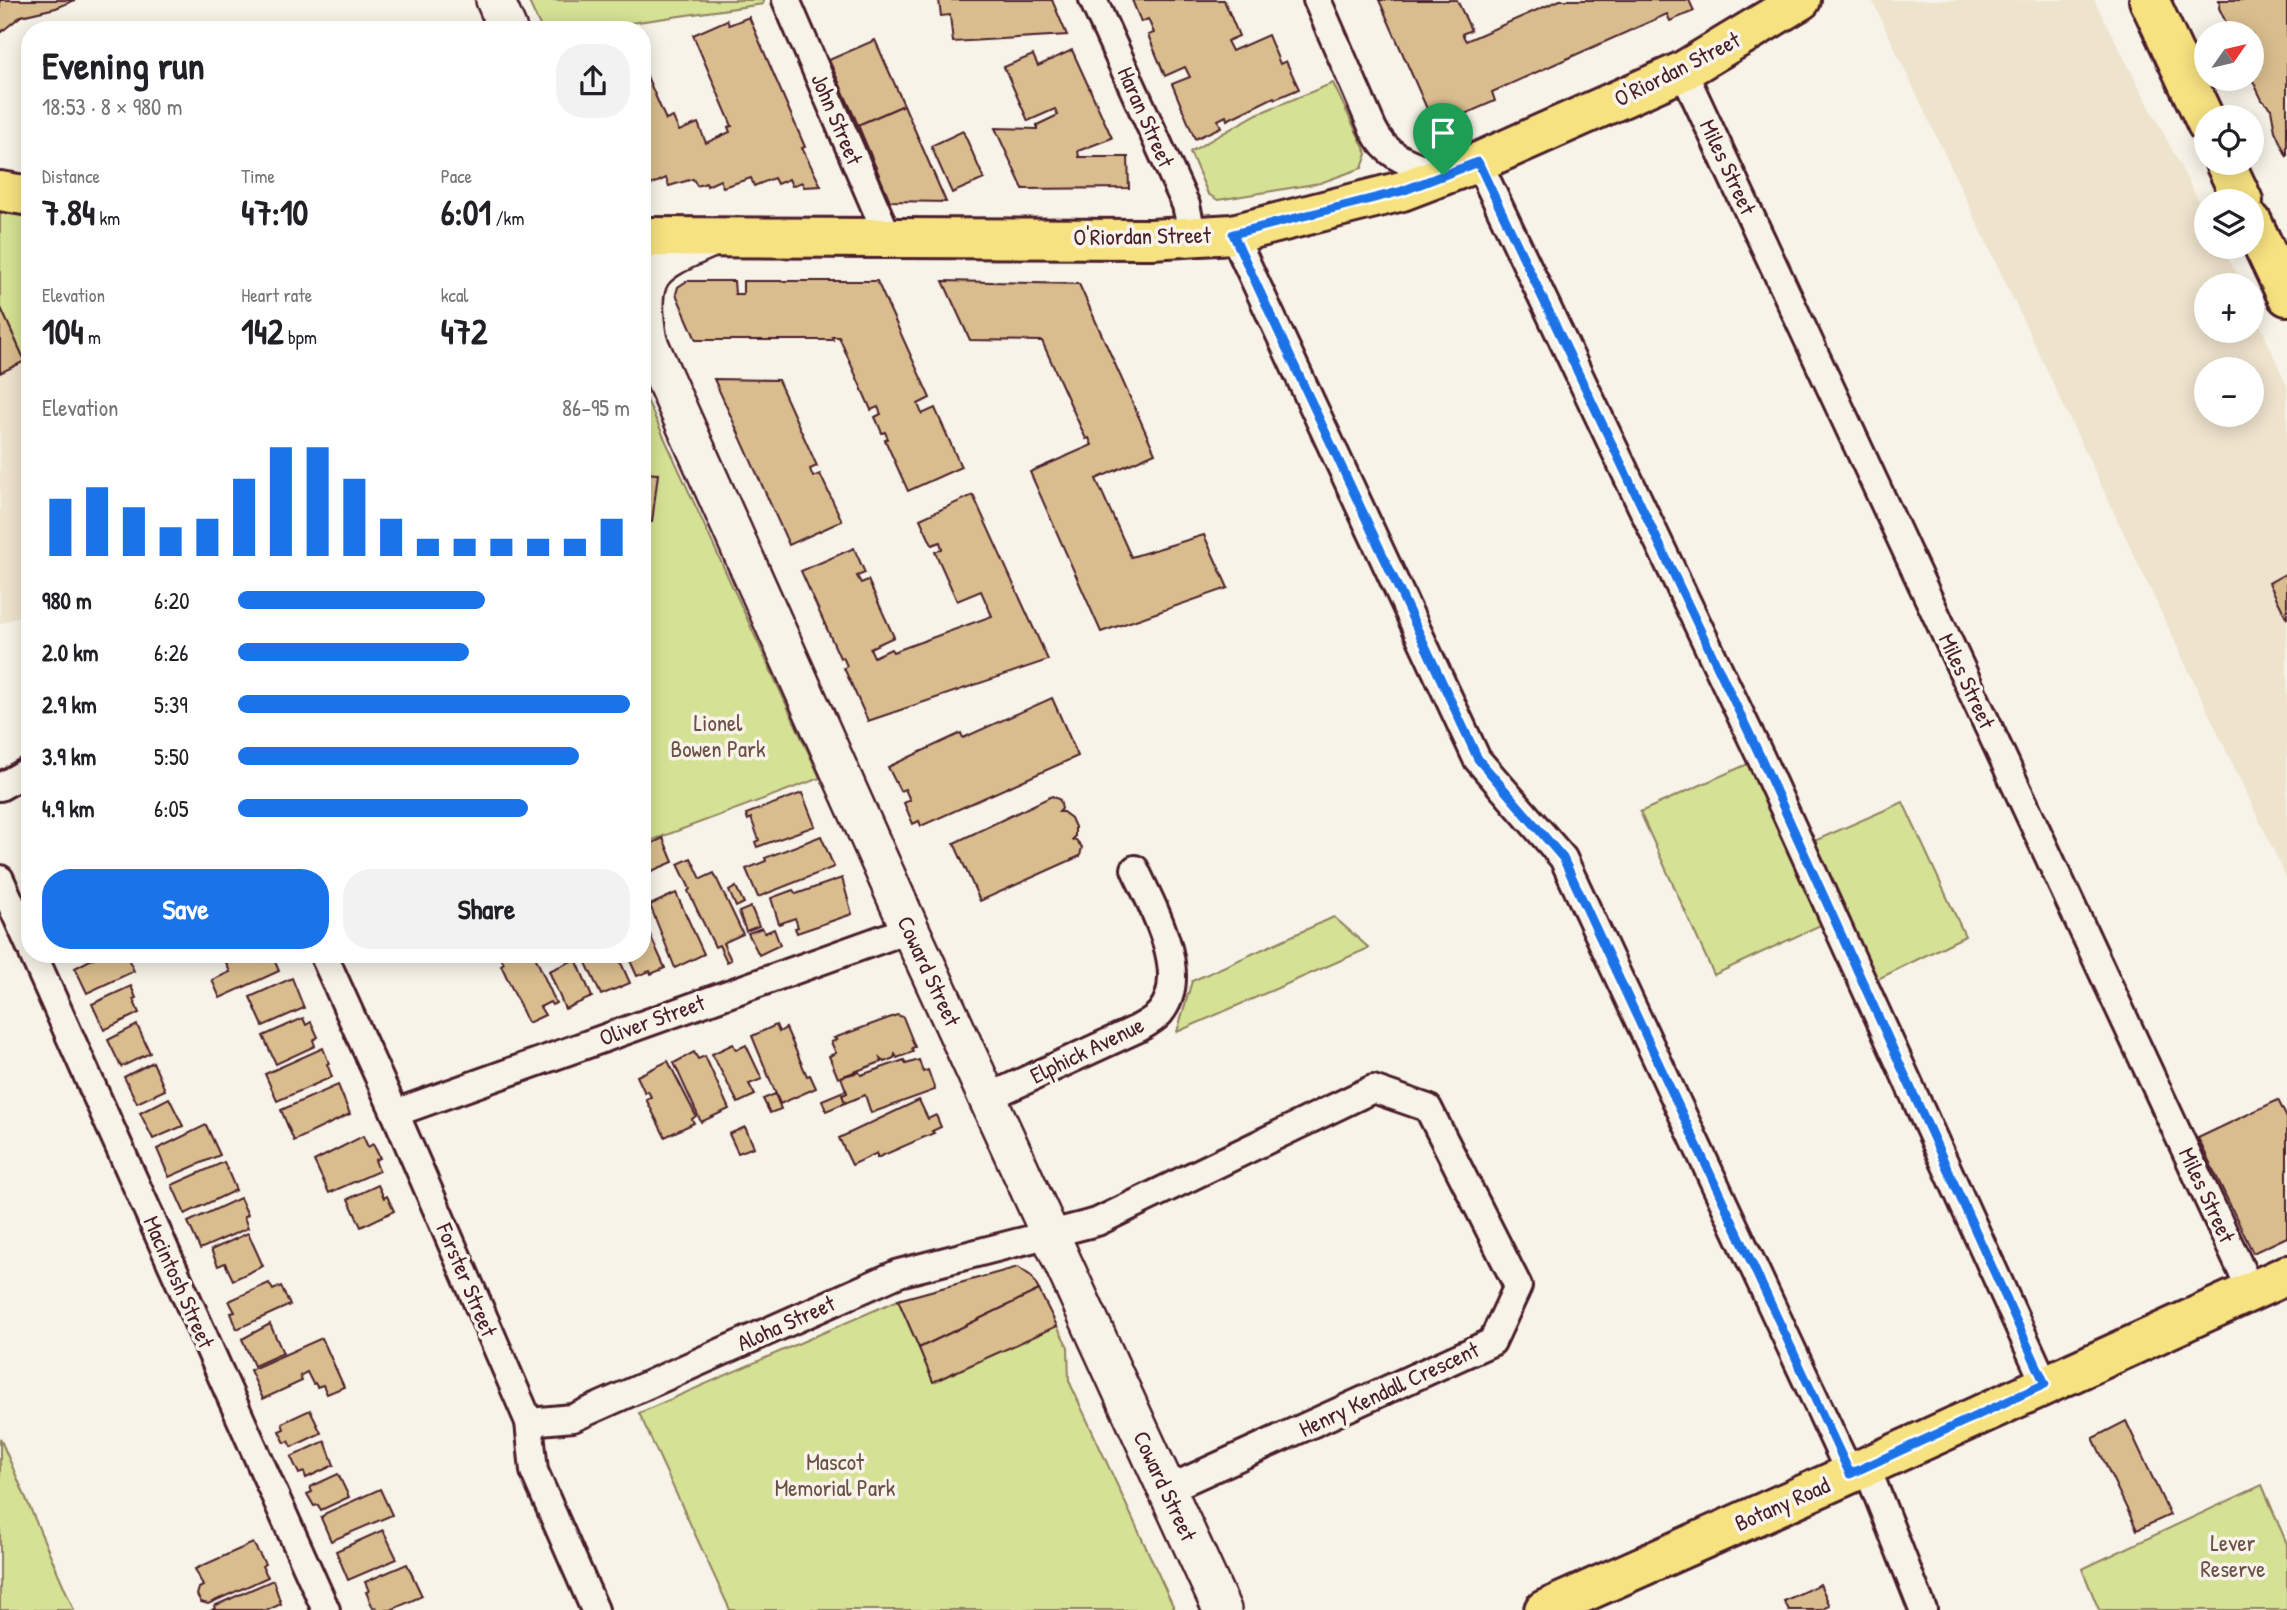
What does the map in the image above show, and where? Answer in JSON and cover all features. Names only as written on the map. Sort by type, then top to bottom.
[{"type":"main road","name":"O'Riordan Street","points":[[651,237],[1193,237],[1233,234],[1402,191],[1460,169],[1683,72],[1801,0]]},
{"type":"main road","points":[[2149,0],[2198,105]]},
{"type":"main road","points":[[0,165],[21,168]]},
{"type":"main road","points":[[0,191],[21,194]]},
{"type":"main road","points":[[2264,247],[2287,296]]},
{"type":"main road","name":"Botany Road","points":[[1544,1610],[1862,1480],[2269,1296],[2287,1275]]},
{"type":"main road","name":"Botany Road","points":[[1599,1610],[1862,1480],[2045,1384],[2269,1296]]},
{"type":"street","points":[[495,0],[505,21]]},
{"type":"street","name":"John Street","points":[[786,0],[888,237]]},
{"type":"street","name":"Haran Street","points":[[1093,0],[1186,205],[1193,237]]},
{"type":"street","points":[[1317,0],[1383,147],[1399,159],[1460,169],[1761,758],[2045,1384]]},
{"type":"street","name":"Miles Street","points":[[1683,72],[2269,1296]]},
{"type":"street","points":[[1233,234],[1478,759],[1563,858],[1923,1610]]},
{"type":"street","name":"Coward Street","points":[[651,274],[669,258],[712,238]]},
{"type":"street","name":"Coward Street","points":[[651,348],[909,929],[1222,1610]]},
{"type":"street","points":[[0,787],[21,775]]},
{"type":"street","name":"Elphick Avenue","points":[[987,1098],[1137,1029],[1159,1014],[1169,995],[1172,969],[1165,935],[1135,869]]},
{"type":"street","points":[[0,879],[21,926]]},
{"type":"street","name":"Oliver Street","points":[[395,1113],[909,929]]},
{"type":"street","name":"Macintosh Street","points":[[37,963],[326,1610]]},
{"type":"street","name":"Forster Street","points":[[327,963],[529,1422],[534,1471],[595,1610]]},
{"type":"street","name":"Henry Kendall Crescent","points":[[1049,1235],[1097,1222],[1373,1089],[1428,1108],[1518,1286],[1492,1342],[1168,1489]]},
{"type":"street","name":"Aloha Street","points":[[529,1422],[573,1418],[899,1273],[1049,1235]]},
{"type":"shaded area","points":[[1872,0],[2094,0],[2194,192],[2194,259],[2229,259],[2236,273],[2194,273],[2194,343],[2264,343],[2264,333],[2287,386],[2287,879]]},
{"type":"shaded area","points":[[0,306],[21,352],[21,616],[0,624]]},
{"type":"green space","points":[[528,0],[764,0],[763,4],[645,21],[538,21]]},
{"type":"green space","points":[[1333,83],[1367,154],[1362,168],[1320,183],[1218,200],[1208,194],[1190,152],[1257,114]]},
{"type":"green space","points":[[0,206],[21,207],[21,352],[0,306]]},
{"type":"green space","name":"Lionel Bowen Park","points":[[651,409],[820,778],[651,841]]},
{"type":"green space","points":[[1761,758],[1801,847],[1903,802],[1965,936],[1864,986],[1833,919],[1714,975],[1640,812]]},
{"type":"green space","points":[[1334,917],[1369,948],[1177,1032],[1192,981]]},
{"type":"green space","name":"Mascot Memorial Park","points":[[898,1300],[934,1382],[1057,1326],[1068,1347],[1069,1381],[1175,1610],[730,1610],[639,1413]]},
{"type":"green space","points":[[0,1438],[74,1610],[0,1610]]},
{"type":"green space","name":"Lever Reserve","points":[[2262,1485],[2287,1544],[2287,1610],[2099,1610],[2082,1569]]},
{"type":"building","points":[[0,0],[75,0],[56,8],[21,16],[0,33]]},
{"type":"building","points":[[939,0],[1052,0],[1067,35],[953,42],[950,15],[941,16]]},
{"type":"building","points":[[1132,0],[1224,0],[1239,36],[1227,41],[1232,51],[1268,35],[1280,64],[1286,61],[1299,89],[1275,99],[1274,97],[1227,120],[1226,116],[1218,120],[1221,127],[1195,139],[1172,84],[1190,77],[1185,67],[1165,76],[1148,35],[1154,33],[1148,19],[1141,22]]},
{"type":"building","points":[[1379,0],[1457,0],[1471,30],[1462,34],[1466,41],[1560,0],[1689,0],[1694,11],[1670,21],[1667,14],[1492,92],[1495,101],[1435,127]]},
{"type":"building","points":[[2217,0],[2287,0],[2287,157],[2275,131],[2271,109],[2258,91],[2264,91],[2264,21],[2225,21],[2219,8],[2220,1]]},
{"type":"building","points":[[749,17],[805,147],[802,148],[821,186],[804,187],[802,182],[792,186],[789,179],[777,184],[774,178],[754,186],[751,178],[723,187],[720,180],[707,186],[706,183],[697,186],[693,179],[669,186],[666,178],[651,185],[651,86],[666,120],[673,117],[679,131],[698,123],[706,143],[730,132],[728,127],[732,126],[693,35],[727,20],[729,25]]},
{"type":"building","points":[[875,40],[904,105],[858,125],[829,60]]},
{"type":"building","points":[[1072,50],[1112,138],[1078,151],[1079,157],[1128,157],[1129,188],[1023,189],[995,128],[1037,129],[1037,125],[1058,115],[1055,109],[1028,121],[1004,67],[1033,55],[1038,66]]},
{"type":"building","points":[[904,105],[946,202],[890,201],[858,125]]},
{"type":"building","points":[[963,131],[984,179],[952,193],[931,146]]},
{"type":"building","points":[[687,281],[734,281],[735,294],[743,294],[743,281],[877,281],[930,398],[918,404],[922,414],[935,408],[961,467],[908,491],[885,440],[888,439],[885,432],[882,433],[875,417],[881,414],[878,407],[871,410],[839,337],[832,337],[833,340],[696,340],[676,294],[678,287]]},
{"type":"building","points":[[943,281],[1079,284],[1155,453],[1096,479],[1131,557],[1204,535],[1228,588],[1101,632],[1030,472],[1092,445],[1089,438],[1086,439],[1042,341],[970,340]]},
{"type":"building","points":[[0,306],[21,352],[21,363],[0,373]]},
{"type":"building","points":[[714,379],[778,380],[817,466],[810,469],[813,477],[820,474],[842,521],[789,545]]},
{"type":"building","points":[[651,474],[658,474],[651,522]]},
{"type":"building","points":[[973,495],[1048,660],[868,721],[844,668],[847,666],[843,657],[840,658],[801,571],[854,548],[865,573],[857,576],[861,583],[868,580],[894,637],[870,648],[874,657],[992,616],[981,591],[957,601],[935,552],[942,549],[940,542],[932,545],[920,519]]},
{"type":"building","points":[[2287,573],[2287,619],[2269,583]]},
{"type":"building","points":[[1052,698],[1078,756],[921,826],[919,821],[913,824],[904,803],[910,800],[905,789],[900,791],[888,767],[961,733],[963,738]]},
{"type":"building","points":[[802,793],[815,826],[757,847],[755,842],[759,840],[751,818],[748,820],[746,814]]},
{"type":"building","points":[[1052,796],[1060,800],[1062,809],[1059,812],[1071,818],[1075,827],[1075,837],[1072,840],[1076,840],[1082,847],[1080,856],[980,901],[954,843]]},
{"type":"building","points":[[821,836],[834,867],[758,897],[746,869],[766,861],[765,858]]},
{"type":"building","points":[[663,838],[673,862],[651,871],[651,844]]},
{"type":"building","points":[[691,858],[701,879],[714,873],[743,934],[723,943],[731,960],[727,962],[719,945],[715,947],[678,864]]},
{"type":"building","points":[[842,878],[852,914],[797,933],[795,918],[779,924],[771,898],[793,890],[796,894]]},
{"type":"building","points":[[736,887],[744,903],[736,907],[729,891]]},
{"type":"building","points":[[676,893],[704,954],[675,968],[651,905]]},
{"type":"building","points":[[751,907],[759,926],[746,931],[739,912]]},
{"type":"building","points":[[762,928],[765,933],[774,929],[780,945],[759,955],[748,933]]},
{"type":"building","points":[[651,937],[665,968],[637,976],[631,963],[651,963]]},
{"type":"building","points":[[84,963],[130,963],[134,971],[87,993],[75,968]]},
{"type":"building","points":[[226,963],[276,963],[279,971],[220,998],[212,980],[230,972]]},
{"type":"building","points":[[538,963],[556,1003],[552,1005],[550,1002],[540,1007],[545,1015],[528,1023],[501,965]]},
{"type":"building","points":[[567,963],[578,963],[592,997],[565,1009],[549,971]]},
{"type":"building","points":[[586,963],[621,963],[630,983],[601,995]]},
{"type":"building","points":[[292,978],[304,1008],[263,1026],[250,997]]},
{"type":"building","points":[[131,986],[139,1013],[104,1030],[92,1004]]},
{"type":"building","points":[[897,1015],[903,1017],[915,1047],[912,1048],[913,1052],[897,1058],[895,1054],[894,1058],[884,1062],[880,1058],[881,1062],[838,1078],[829,1056],[836,1053],[831,1042],[837,1040],[834,1038]]},
{"type":"building","points":[[303,1018],[306,1025],[311,1022],[318,1037],[313,1040],[315,1046],[276,1064],[263,1036]]},
{"type":"building","points":[[137,1025],[150,1053],[121,1067],[108,1040]]},
{"type":"building","points":[[776,1025],[779,1032],[786,1028],[807,1076],[810,1075],[816,1088],[780,1104],[752,1036]]},
{"type":"building","points":[[733,1044],[736,1050],[746,1045],[762,1079],[749,1084],[755,1095],[738,1103],[712,1054]]},
{"type":"building","points":[[323,1048],[332,1077],[277,1101],[265,1074]]},
{"type":"building","points":[[694,1052],[698,1059],[705,1056],[729,1109],[701,1122],[674,1063]]},
{"type":"building","points":[[904,1060],[906,1064],[919,1060],[923,1072],[928,1070],[935,1090],[871,1113],[865,1095],[845,1103],[842,1095],[847,1093],[841,1077],[859,1072],[861,1075]]},
{"type":"building","points":[[668,1061],[696,1116],[692,1119],[694,1123],[665,1137],[646,1099],[651,1097],[648,1091],[645,1093],[637,1076]]},
{"type":"building","points":[[153,1062],[165,1090],[137,1103],[124,1077]]},
{"type":"building","points":[[338,1085],[350,1114],[294,1141],[281,1110]]},
{"type":"building","points":[[846,1090],[847,1093],[842,1095],[845,1103],[826,1111],[822,1100]]},
{"type":"building","points":[[775,1094],[781,1109],[770,1113],[763,1099]]},
{"type":"building","points":[[169,1098],[183,1126],[153,1139],[140,1113]]},
{"type":"building","points":[[919,1100],[928,1119],[936,1115],[941,1127],[932,1131],[934,1133],[877,1158],[877,1153],[852,1165],[839,1138]]},
{"type":"building","points":[[2278,1100],[2287,1118],[2287,1237],[2253,1253],[2198,1138]]},
{"type":"building","points":[[206,1125],[220,1155],[169,1177],[157,1149]]},
{"type":"building","points":[[745,1127],[754,1147],[738,1153],[729,1134]]},
{"type":"building","points":[[363,1136],[368,1147],[373,1144],[380,1158],[375,1160],[379,1171],[329,1193],[314,1161]]},
{"type":"building","points":[[224,1162],[236,1190],[185,1214],[172,1185]]},
{"type":"building","points":[[378,1185],[394,1211],[361,1227],[348,1199]]},
{"type":"building","points":[[240,1198],[248,1215],[244,1217],[248,1228],[200,1249],[188,1222]]},
{"type":"building","points":[[248,1233],[263,1266],[233,1280],[225,1263],[218,1266],[211,1250]]},
{"type":"building","points":[[1018,1267],[1031,1276],[1039,1290],[919,1348],[898,1300]]},
{"type":"building","points":[[269,1283],[273,1290],[281,1286],[290,1305],[237,1329],[231,1313],[235,1312],[229,1301]]},
{"type":"building","points":[[1039,1290],[1057,1326],[933,1382],[919,1348]]},
{"type":"building","points":[[270,1324],[283,1353],[254,1366],[242,1339]]},
{"type":"building","points":[[322,1338],[344,1387],[327,1394],[323,1385],[317,1387],[313,1384],[307,1372],[300,1376],[302,1381],[263,1399],[250,1370]]},
{"type":"building","points":[[310,1410],[321,1433],[292,1447],[289,1441],[285,1443],[279,1431],[284,1429],[282,1423]]},
{"type":"building","points":[[2126,1421],[2170,1515],[2137,1530],[2093,1438]]},
{"type":"building","points":[[325,1441],[334,1465],[306,1478],[304,1472],[299,1474],[291,1457]]},
{"type":"building","points":[[338,1474],[349,1497],[321,1510],[318,1505],[314,1506],[307,1494],[312,1492],[310,1487]]},
{"type":"building","points":[[380,1489],[392,1515],[331,1541],[321,1518],[326,1513]]},
{"type":"building","points":[[383,1530],[397,1559],[348,1580],[336,1551]]},
{"type":"building","points":[[253,1543],[265,1564],[262,1566],[268,1577],[208,1604],[201,1602],[197,1595],[199,1588],[203,1586],[195,1569]]},
{"type":"building","points":[[407,1564],[422,1596],[391,1610],[373,1608],[365,1582]]},
{"type":"building","points":[[273,1580],[281,1604],[268,1610],[212,1610],[214,1606]]},
{"type":"building","points":[[1820,1584],[1830,1606],[1821,1610],[1789,1610],[1784,1601]]},
{"type":"route","points":[[1478,162],[1761,758],[2045,1384],[1850,1474],[1563,858],[1478,759],[1233,234],[1402,191],[1443,175],[1478,162]]}]
